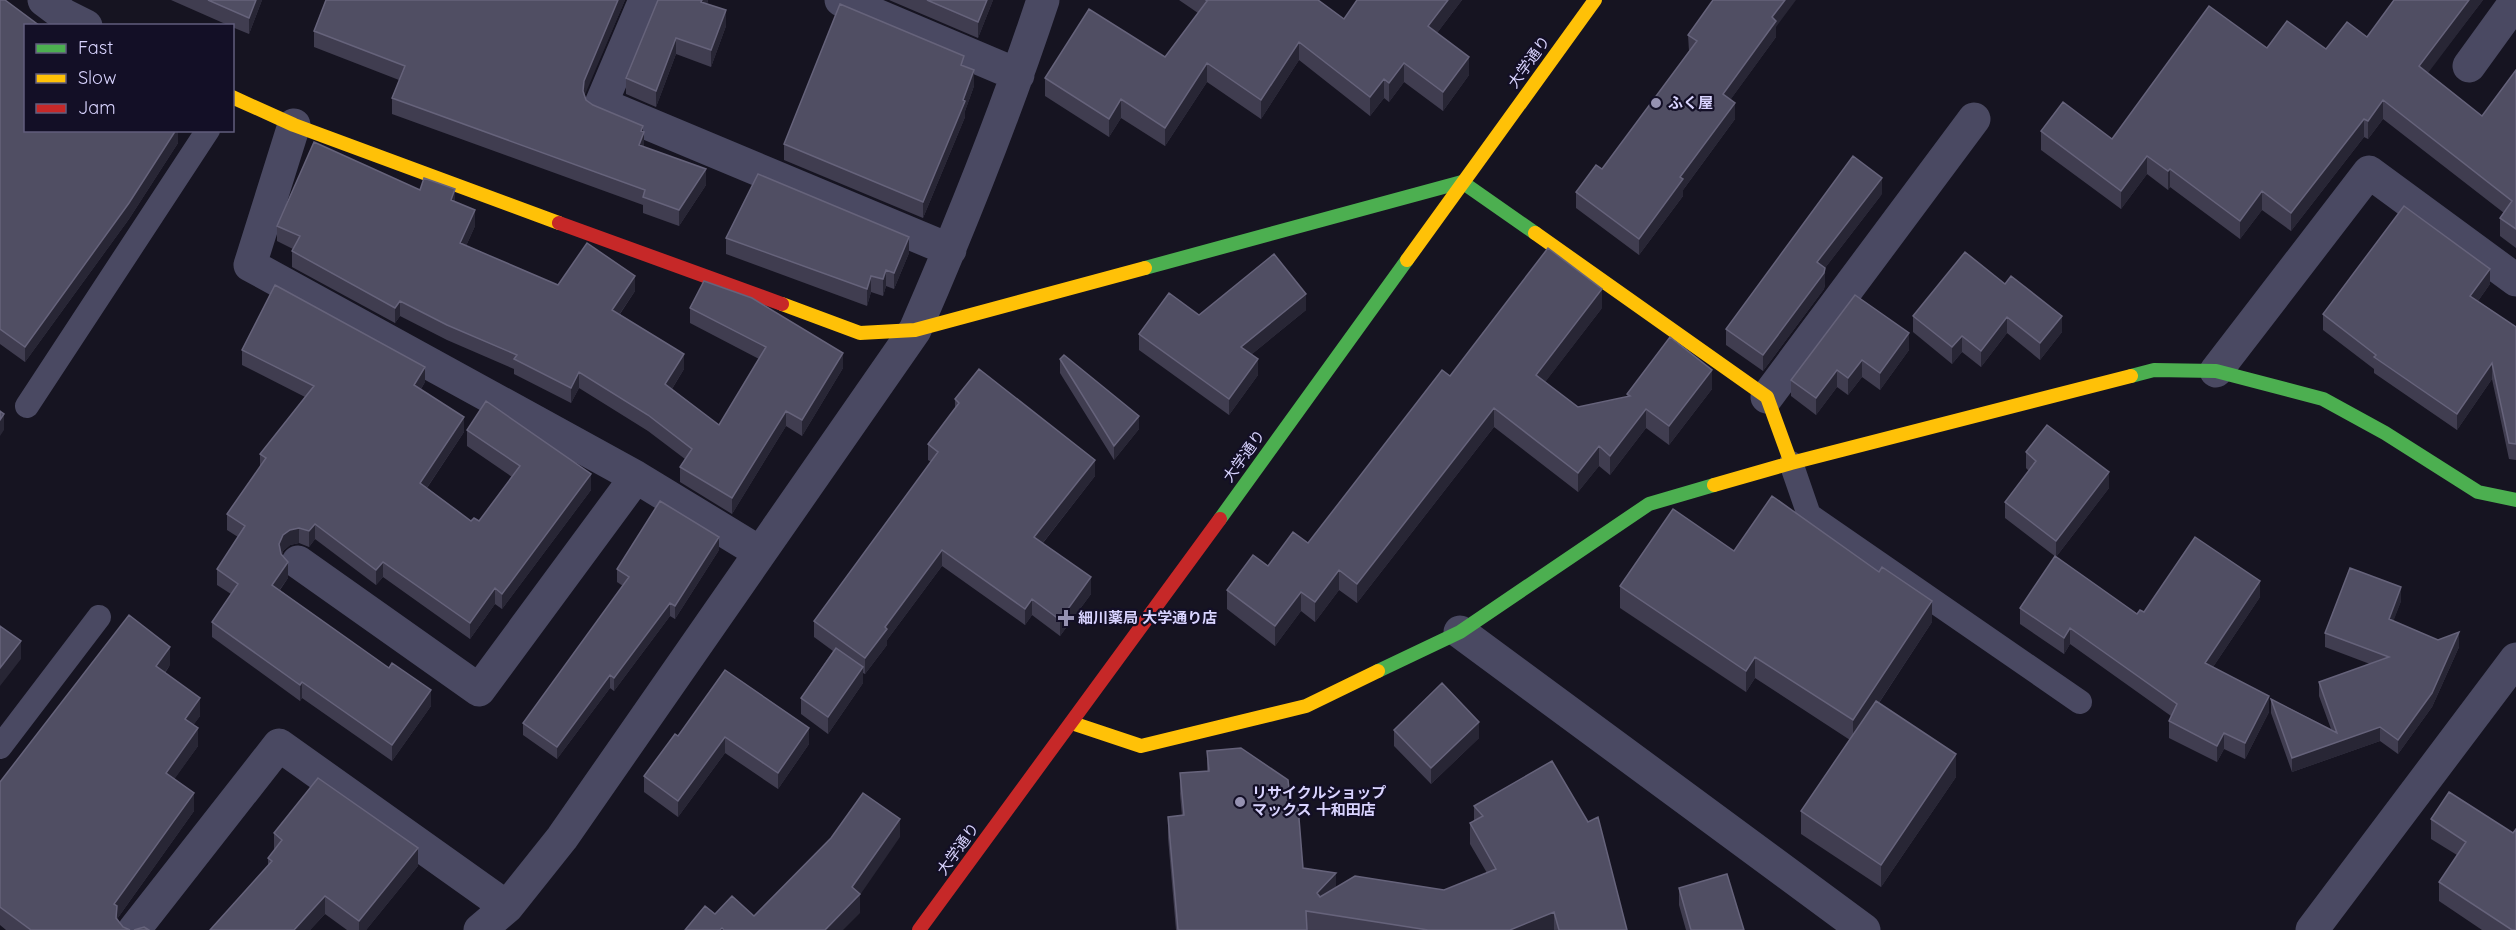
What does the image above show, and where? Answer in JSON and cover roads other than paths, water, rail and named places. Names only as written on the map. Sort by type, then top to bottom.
[{"type":"street","points":[[44,0],[64,15],[82,24]]},
{"type":"street","points":[[645,0],[602,104],[950,250]]},
{"type":"street","points":[[841,0],[1018,75]]},
{"type":"street","points":[[480,930],[507,907],[562,838],[915,330],[950,250],[1018,75],[1043,0]]},
{"type":"street","name":"大学通り","points":[[919,930],[1072,723],[1595,0]]},
{"type":"street","points":[[2469,66],[2516,1]]},
{"type":"street","points":[[234,99],[294,125],[860,333],[915,330],[1462,182],[1767,397],[1791,463]]},
{"type":"street","points":[[1767,397],[1974,119]]},
{"type":"street","points":[[294,125],[250,265],[636,477],[759,552]]},
{"type":"street","points":[[2216,370],[2369,172],[2516,280]]},
{"type":"street","points":[[1072,723],[1141,746],[1306,706],[1460,632],[1649,504],[1791,463],[2154,370],[2216,370],[2323,399],[2385,433],[2478,492],[2516,500]]},
{"type":"street","points":[[298,562],[478,690],[636,477]]},
{"type":"street","points":[[1460,632],[1864,930]]},
{"type":"street","points":[[2312,930],[2516,659]]},
{"type":"street","points":[[134,930],[279,745],[507,907]]},
{"type":"lane","points":[[27,406],[206,132]]},
{"type":"lane","points":[[1791,463],[1809,515],[2080,702]]},
{"type":"lane","points":[[0,747],[99,616]]},
{"type":"place","name":"ふく屋","points":[[1656,103]]},
{"type":"place","name":"細川薬局 大学通り店","points":[[1066,618]]},
{"type":"place","name":"リサイクルショップ マックス 十和田店","points":[[1240,802]]}]
